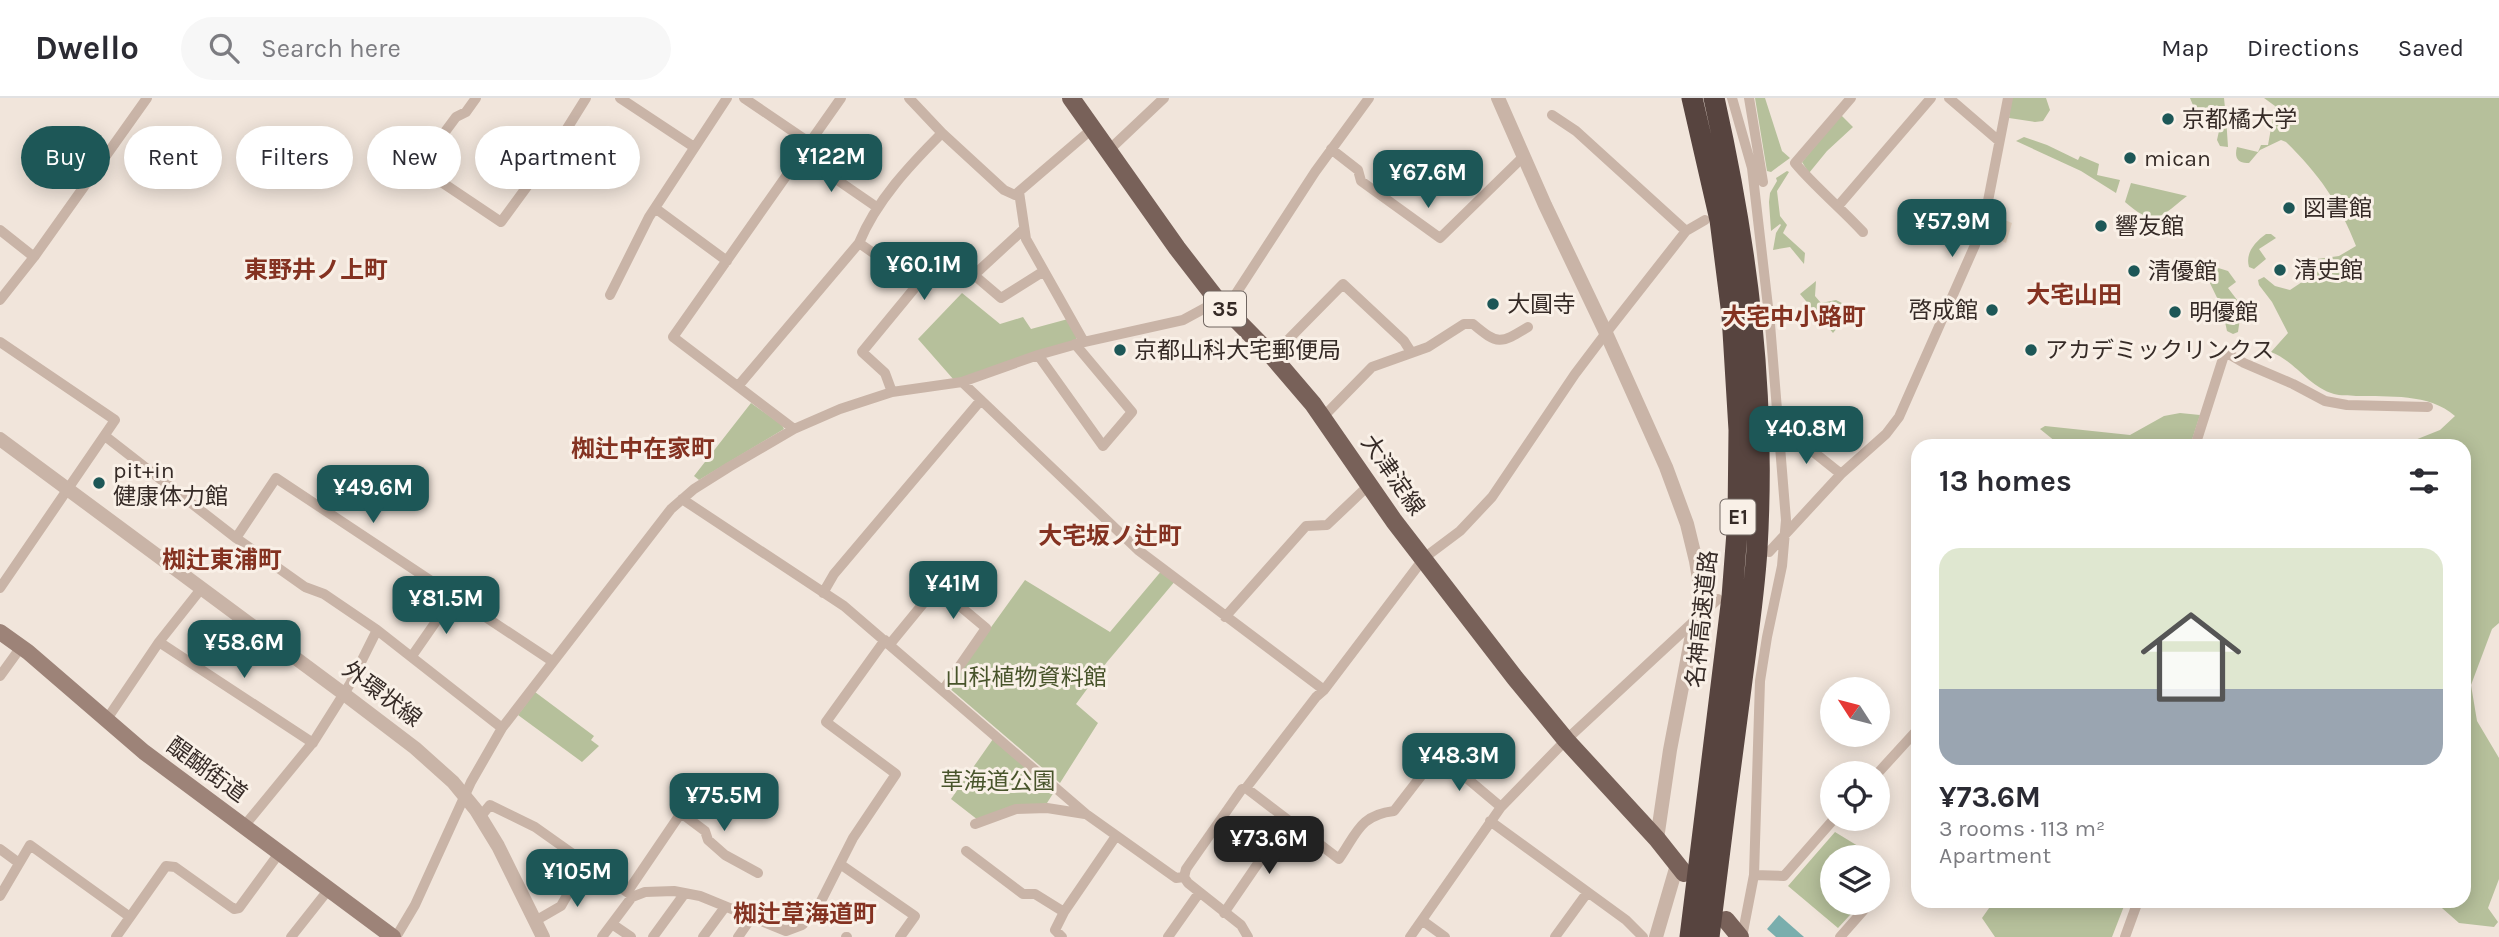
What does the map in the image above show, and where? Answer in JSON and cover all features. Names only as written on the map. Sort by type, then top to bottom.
[{"type":"highway","name":"名神高速道路","points":[[1690,937],[1732,597],[1738,519],[1739,443],[1732,315],[1722,234],[1692,98]]},
{"type":"highway","name":"名神高速道路","points":[[1709,937],[1754,585],[1759,430],[1751,310],[1742,233],[1728,155],[1714,98]]},
{"type":"main road","name":"大津淀線","points":[[1071,98],[1222,305],[1272,356],[1323,417],[1394,521],[1515,678],[1566,740],[1681,869]]},
{"type":"main road","name":"醍醐街道","points":[[0,632],[144,752],[395,937]]},
{"type":"main road","points":[[1726,920],[1741,937]]},
{"type":"street","points":[[476,98],[466,113],[456,117],[419,167],[501,222],[586,98]]},
{"type":"street","points":[[620,98],[694,147]]},
{"type":"street","points":[[610,295],[655,208],[727,98]]},
{"type":"street","points":[[744,98],[810,143]]},
{"type":"street","points":[[794,429],[673,337],[841,98]]},
{"type":"street","points":[[909,98],[942,133],[1004,190],[1015,195],[1092,129]]},
{"type":"street","points":[[1108,151],[1164,98]]},
{"type":"street","points":[[395,937],[415,905],[466,795],[502,728],[671,509],[682,499],[705,481],[794,429],[840,409],[892,392],[962,382],[1038,355],[1183,320],[1222,305],[1370,98]]},
{"type":"street","points":[[1498,98],[1666,467],[1686,524],[1702,597],[1670,750],[1657,839]]},
{"type":"street","points":[[1732,98],[1759,185]]},
{"type":"street","points":[[1741,937],[1754,875],[1760,681],[1782,566],[1786,520],[1759,185],[1749,98]]},
{"type":"street","points":[[1851,98],[1794,163],[1816,189],[1839,205],[1863,232]]},
{"type":"street","points":[[1839,205],[1931,98]]},
{"type":"street","points":[[1949,98],[1999,141]]},
{"type":"street","points":[[1769,552],[1842,474],[1886,434],[1899,417],[1975,244],[1988,201],[2008,98]]},
{"type":"street","points":[[0,300],[34,257],[142,100]]},
{"type":"street","points":[[1552,115],[1576,131],[1686,231]]},
{"type":"street","points":[[739,385],[859,243],[867,222],[912,163],[942,133]]},
{"type":"street","points":[[1331,149],[1358,170],[1361,181],[1440,238],[1524,156]]},
{"type":"street","points":[[801,155],[878,208]]},
{"type":"street","points":[[1019,192],[1026,239],[1080,343],[1132,412],[1103,446],[1038,355]]},
{"type":"street","points":[[655,208],[727,261]]},
{"type":"street","points":[[1184,877],[1192,859],[1242,789],[1246,788],[1324,690],[1424,558],[1460,530],[1492,496],[1606,333],[1686,231],[1705,220]]},
{"type":"street","points":[[1024,229],[974,275],[1001,298],[1044,271]]},
{"type":"street","points":[[0,230],[34,257]]},
{"type":"street","points":[[859,243],[918,284],[862,352],[885,373],[892,392]]},
{"type":"street","points":[[1272,356],[1343,284],[1404,341],[1411,352]]},
{"type":"street","points":[[1323,417],[1373,367],[1428,347],[1464,324],[1473,324],[1492,339],[1507,340],[1528,327]]},
{"type":"street","points":[[0,342],[115,420],[0,588]]},
{"type":"street","points":[[2197,439],[2225,352],[2325,401],[2347,405],[2428,407]]},
{"type":"street","points":[[962,382],[1138,550],[1324,690]]},
{"type":"street","points":[[822,593],[834,574],[981,400]]},
{"type":"street","points":[[1780,433],[1791,433],[1842,474]]},
{"type":"street","points":[[105,436],[236,538],[305,587],[324,594],[377,630],[502,728]]},
{"type":"street","name":"外環状線","points":[[0,439],[415,748],[466,795],[481,816],[543,937]]},
{"type":"street","points":[[236,538],[276,478],[552,661]]},
{"type":"street","points":[[1225,617],[1306,526],[1326,525],[1369,485]]},
{"type":"street","points":[[682,499],[844,606],[1086,814],[1176,878],[1184,877]]},
{"type":"street","points":[[107,719],[159,642],[201,589]]},
{"type":"street","points":[[481,816],[491,805],[499,807],[535,827],[630,894],[685,892],[752,918],[775,932],[786,931],[802,925],[814,913],[853,838],[896,774],[826,722],[888,642],[931,594],[943,592],[986,628],[943,690]]},
{"type":"street","points":[[412,656],[453,597]]},
{"type":"street","points":[[1410,937],[1501,807],[1566,740],[1717,599]]},
{"type":"street","points":[[245,825],[313,743],[344,694],[377,630]]},
{"type":"street","points":[[159,642],[313,743]]},
{"type":"street","points":[[0,676],[21,647]]},
{"type":"street","points":[[1889,761],[1911,737]]},
{"type":"street","points":[[1246,788],[1339,859],[1367,818],[1394,811],[1438,754],[1501,807]]},
{"type":"street","points":[[975,824],[1016,809],[1047,808],[1086,814]]},
{"type":"street","points":[[602,937],[681,814],[705,831],[708,840],[725,855],[758,873]]},
{"type":"street","points":[[1224,913],[1287,821]]},
{"type":"street","points":[[1490,821],[1626,920],[1643,937]]},
{"type":"street","points":[[1754,875],[1784,876],[1824,831]]},
{"type":"street","points":[[1055,935],[1064,912],[1116,836]]},
{"type":"street","points":[[0,896],[30,845],[130,917]]},
{"type":"street","points":[[0,849],[19,863]]},
{"type":"street","points":[[966,851],[1023,894],[1035,894],[1064,912]]},
{"type":"street","points":[[116,937],[166,866],[175,867],[234,909],[239,908],[280,852]]},
{"type":"street","points":[[535,921],[561,906],[586,862]]},
{"type":"street","points":[[841,864],[915,916],[900,937]]},
{"type":"street","points":[[1656,937],[1681,869]]},
{"type":"street","points":[[1184,877],[1199,893],[1241,925],[1248,937]]},
{"type":"street","points":[[291,937],[329,889]]},
{"type":"street","points":[[653,937],[685,892]]},
{"type":"street","points":[[1168,937],[1199,893]]},
{"type":"street","points":[[1555,937],[1587,893]]},
{"type":"street","points":[[703,937],[725,906]]},
{"type":"street","points":[[2125,937],[2135,908]]},
{"type":"street","points":[[1840,937],[1859,915]]},
{"type":"street","points":[[738,937],[752,918]]},
{"type":"street","points":[[1423,921],[1445,937]]},
{"type":"street","points":[[612,924],[631,937]]},
{"type":"green space","points":[[1755,98],[1765,98],[1782,151],[1790,158],[1771,172],[1767,171]]},
{"type":"green space","points":[[2011,98],[2046,98],[2050,110],[2043,121],[2009,118]]},
{"type":"green space","points":[[2190,98],[2224,98],[2225,108],[2218,107],[2218,115],[2226,117],[2228,147],[2220,146],[2217,140],[2221,122],[2195,110]]},
{"type":"green space","points":[[2264,98],[2499,98],[2499,623],[2492,629],[2471,685],[2471,439],[2418,439],[2440,430],[2455,416],[2433,403],[2421,400],[2339,395],[2325,391],[2271,352],[2288,333],[2258,280],[2264,277],[2275,286],[2290,290],[2302,282],[2300,272],[2303,263],[2339,256],[2356,246],[2343,216],[2327,190],[2286,142],[2281,140],[2260,150],[2249,163],[2238,159],[2237,147],[2258,152],[2261,145],[2268,145],[2275,106]]},
{"type":"green space","points":[[1841,115],[1853,127],[1827,151],[1809,173],[1802,162]]},
{"type":"green space","points":[[2024,137],[2078,160],[2080,156],[2099,164],[2097,175],[2120,180],[2116,193],[2081,171],[2016,141]]},
{"type":"green space","points":[[1789,172],[1777,191],[1780,216],[1787,225],[1783,233],[1805,253],[1804,264],[1790,247],[1773,250],[1776,233],[1781,225],[1771,231],[1770,193],[1776,178]]},
{"type":"green space","points":[[2131,183],[2187,196],[2163,214],[2150,217],[2125,202]]},
{"type":"green space","points":[[2266,234],[2276,238],[2259,249],[2266,259],[2254,269],[2249,267],[2248,257],[2252,248]]},
{"type":"green space","points":[[2212,266],[2228,271],[2236,282],[2228,288],[2247,313],[2240,318],[2238,332],[2233,334],[2227,331],[2222,308],[2207,277],[2208,268]]},
{"type":"green space","points":[[1816,281],[1815,296],[1821,303],[1836,300],[1846,305],[1847,316],[1833,333],[1800,294]]},
{"type":"green space","points":[[962,293],[1000,324],[1023,317],[1031,329],[1068,319],[1078,335],[1075,341],[954,380],[918,339]]},
{"type":"green space","points":[[751,403],[784,429],[699,480],[694,476]]},
{"type":"green space","points":[[2180,413],[2200,415],[2192,439],[2052,439],[2040,429],[2045,426],[2130,435],[2164,416]]},
{"type":"green space","name":"山科植物資料館","points":[[1163,569],[1176,580],[1107,662],[1076,704],[1098,723],[1060,783],[948,687],[1025,580],[1110,632]]},
{"type":"green space","points":[[2471,685],[2477,721],[2499,758],[2499,879],[2488,908],[2498,922],[2494,927],[2459,923],[2442,908],[2471,908]]},
{"type":"green space","points":[[535,692],[594,736],[591,740],[599,746],[582,762],[518,715]]},
{"type":"green space","name":"草海道公園","points":[[993,739],[1054,792],[1047,803],[978,820],[951,799]]},
{"type":"green space","points":[[1294,828],[1308,839],[1296,855],[1279,842],[1289,829]]},
{"type":"green space","points":[[1835,832],[1856,845],[1824,845]]},
{"type":"green space","points":[[1820,849],[1820,913],[1788,886]]},
{"type":"green space","points":[[1989,908],[2123,908],[2112,937],[1995,937],[1982,918]]},
{"type":"green space","points":[[1823,915],[1850,915],[1838,928]]},
{"type":"shaded area","points":[[1992,215],[2012,223],[2006,243],[2000,240],[2003,232],[1989,227]]},
{"type":"water","points":[[1779,915],[1804,937],[1776,937],[1767,929]]},
{"type":"place","name":"京都橘大学","points":[[2168,119]]},
{"type":"place","name":"mican","points":[[2130,158]]},
{"type":"place","name":"図書館","points":[[2289,208]]},
{"type":"place","name":"響友館","points":[[2101,226]]},
{"type":"place","name":"清史館","points":[[2280,270]]},
{"type":"place","name":"清優館","points":[[2134,271]]},
{"type":"place","name":"大圓寺","points":[[1493,304]]},
{"type":"place","name":"啓成館","points":[[1992,310]]},
{"type":"place","name":"明優館","points":[[2175,312]]},
{"type":"place","name":"京都山科大宅郵便局","points":[[1120,350]]},
{"type":"place","name":"アカデミックリンクス","points":[[2031,350]]},
{"type":"place","name":"pit+in 健康体力館","points":[[99,483]]},
{"type":"district","name":"東野井ノ上町","points":[[316,270]]},
{"type":"district","name":"大宅山田","points":[[2074,295]]},
{"type":"district","name":"大宅中小路町","points":[[1794,317]]},
{"type":"district","name":"椥辻中在家町","points":[[643,449]]},
{"type":"district","name":"大宅坂ノ辻町","points":[[1110,536]]},
{"type":"district","name":"椥辻東浦町","points":[[222,560]]},
{"type":"district","name":"椥辻草海道町","points":[[805,914]]}]
